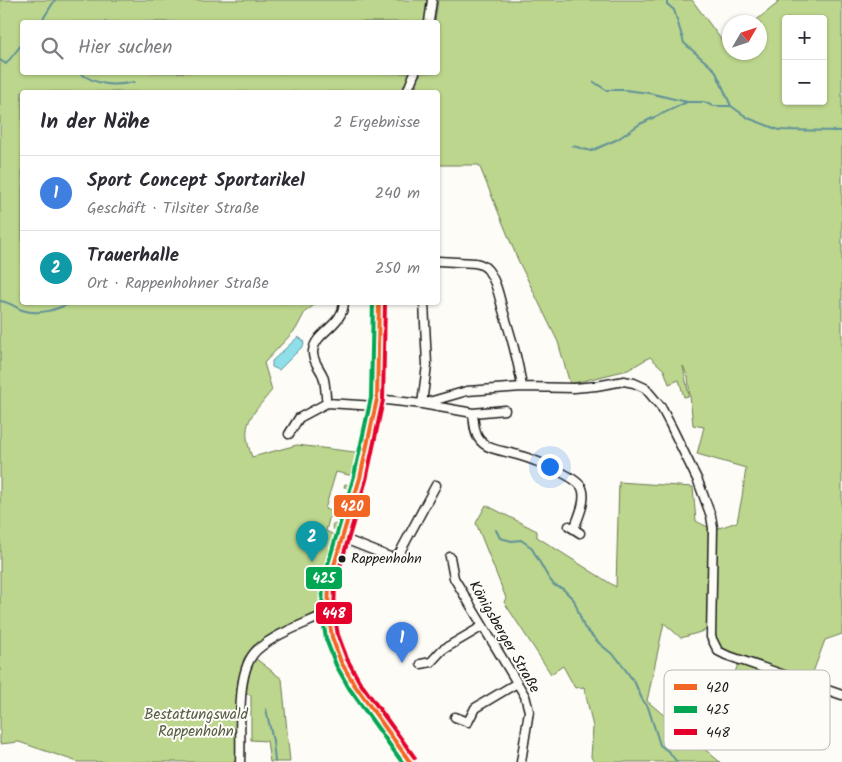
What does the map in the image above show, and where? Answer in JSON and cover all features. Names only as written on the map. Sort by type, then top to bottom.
[{"type":"street","points":[[430,20],[432,0]]},
{"type":"street","points":[[408,90],[414,75]]},
{"type":"street","points":[[440,261],[475,263],[488,269],[496,287],[519,362],[522,387]]},
{"type":"street","points":[[327,403],[324,377],[313,352],[317,340],[335,324],[344,305]]},
{"type":"street","points":[[379,305],[377,402],[360,478],[329,582],[328,613],[332,638],[341,662],[358,690],[410,762]]},
{"type":"street","points":[[422,404],[427,365],[424,305]]},
{"type":"street","points":[[422,404],[467,391],[522,387],[574,388],[624,381],[640,385],[651,394],[664,414],[698,481],[711,516],[713,528],[711,637],[718,651],[726,656],[768,670]]},
{"type":"street","points":[[289,434],[299,418],[327,403],[377,402],[422,404],[473,413],[505,410]]},
{"type":"street","points":[[473,413],[477,437],[484,444],[526,457],[548,469],[569,477],[582,488],[581,511],[574,529]]},
{"type":"street","points":[[342,538],[390,557],[395,557],[399,554],[436,485]]},
{"type":"street","name":"Königsberger Straße","points":[[450,557],[454,578],[525,696],[529,711],[522,762]]},
{"type":"street","points":[[240,762],[241,687],[247,664],[252,655],[262,646],[328,613]]},
{"type":"street","points":[[420,664],[431,662],[442,650],[483,626]]},
{"type":"street","points":[[455,717],[468,722],[475,708],[517,683]]},
{"type":"street","points":[[830,691],[842,695]]},
{"type":"green space","name":"Bestattungswald Rappenhohn","points":[[0,0],[428,0],[425,20],[20,20],[20,75],[410,75],[405,90],[20,90],[20,305],[314,305],[305,312],[296,329],[264,363],[272,390],[253,413],[247,427],[248,445],[252,457],[297,445],[363,453],[346,517],[338,531],[334,530],[332,526],[333,524],[339,525],[341,517],[336,515],[336,513],[342,513],[345,502],[340,501],[341,498],[346,499],[350,488],[344,487],[345,484],[350,485],[353,476],[336,472],[325,509],[331,511],[326,531],[334,535],[336,540],[324,583],[321,610],[317,614],[253,646],[244,658],[238,681],[236,762],[78,762],[19,742],[0,744]]},
{"type":"green space","points":[[438,0],[692,0],[722,41],[722,60],[767,60],[767,15],[763,15],[778,3],[776,0],[842,0],[842,634],[825,640],[814,670],[736,670],[740,660],[718,651],[710,629],[681,638],[664,623],[647,701],[664,715],[664,750],[706,750],[720,762],[594,762],[591,757],[593,727],[584,687],[575,688],[563,666],[551,674],[504,602],[506,598],[476,523],[486,505],[537,531],[537,537],[616,587],[619,482],[693,487],[696,521],[708,527],[716,528],[737,522],[746,468],[697,454],[704,427],[693,425],[688,377],[683,366],[689,396],[684,397],[679,380],[669,384],[664,370],[650,357],[628,370],[570,384],[558,342],[518,260],[479,165],[440,165],[440,90],[415,90],[420,75],[440,75],[440,20],[435,20]]},
{"type":"green space","points":[[255,658],[282,679],[290,762],[270,762],[267,741],[251,740],[251,696],[246,692],[250,671]]},
{"type":"water","points":[[298,337],[303,340],[304,345],[279,370],[272,367],[272,361]]},
{"type":"waterway","points":[[42,20],[55,0]]},
{"type":"waterway","points":[[667,0],[667,4],[674,10],[684,43],[715,70],[731,106],[748,118],[779,130],[842,131]]},
{"type":"waterway","points":[[0,60],[6,64],[20,46]]},
{"type":"waterway","points":[[83,75],[105,84],[134,82]]},
{"type":"waterway","points":[[594,82],[606,90],[649,93],[687,102]]},
{"type":"waterway","points":[[573,146],[591,151],[618,139],[640,124],[687,102],[704,102],[713,106],[731,106]]},
{"type":"waterway","points":[[0,301],[29,312],[42,312],[66,305]]},
{"type":"waterway","points":[[496,530],[500,538],[512,541],[521,540],[531,547],[554,585],[563,589],[574,600],[584,627],[617,658],[635,683],[648,707],[660,745],[664,748]]},
{"type":"waterway","points":[[266,709],[273,741],[275,762]]},
{"type":"waterway","points":[[666,750],[677,762]]},
{"type":"transit line","name":"425","points":[[373,305],[371,398],[354,476],[323,581],[322,613],[326,639],[336,665],[349,688],[402,762]]},
{"type":"transit line","name":"420","points":[[379,305],[377,399],[360,478],[329,582],[328,613],[332,637],[341,662],[354,684],[410,762]]},
{"type":"transit line","name":"448","points":[[385,305],[383,400],[366,480],[335,583],[334,613],[338,635],[347,659],[359,681],[415,758]]},
{"type":"place","name":"Rappenhohn","points":[[342,559]]},
{"type":"place","name":"Trauerhalle","points":[[312,562]]},
{"type":"place","name":"Sport Concept Sportarikel","points":[[402,663]]}]
